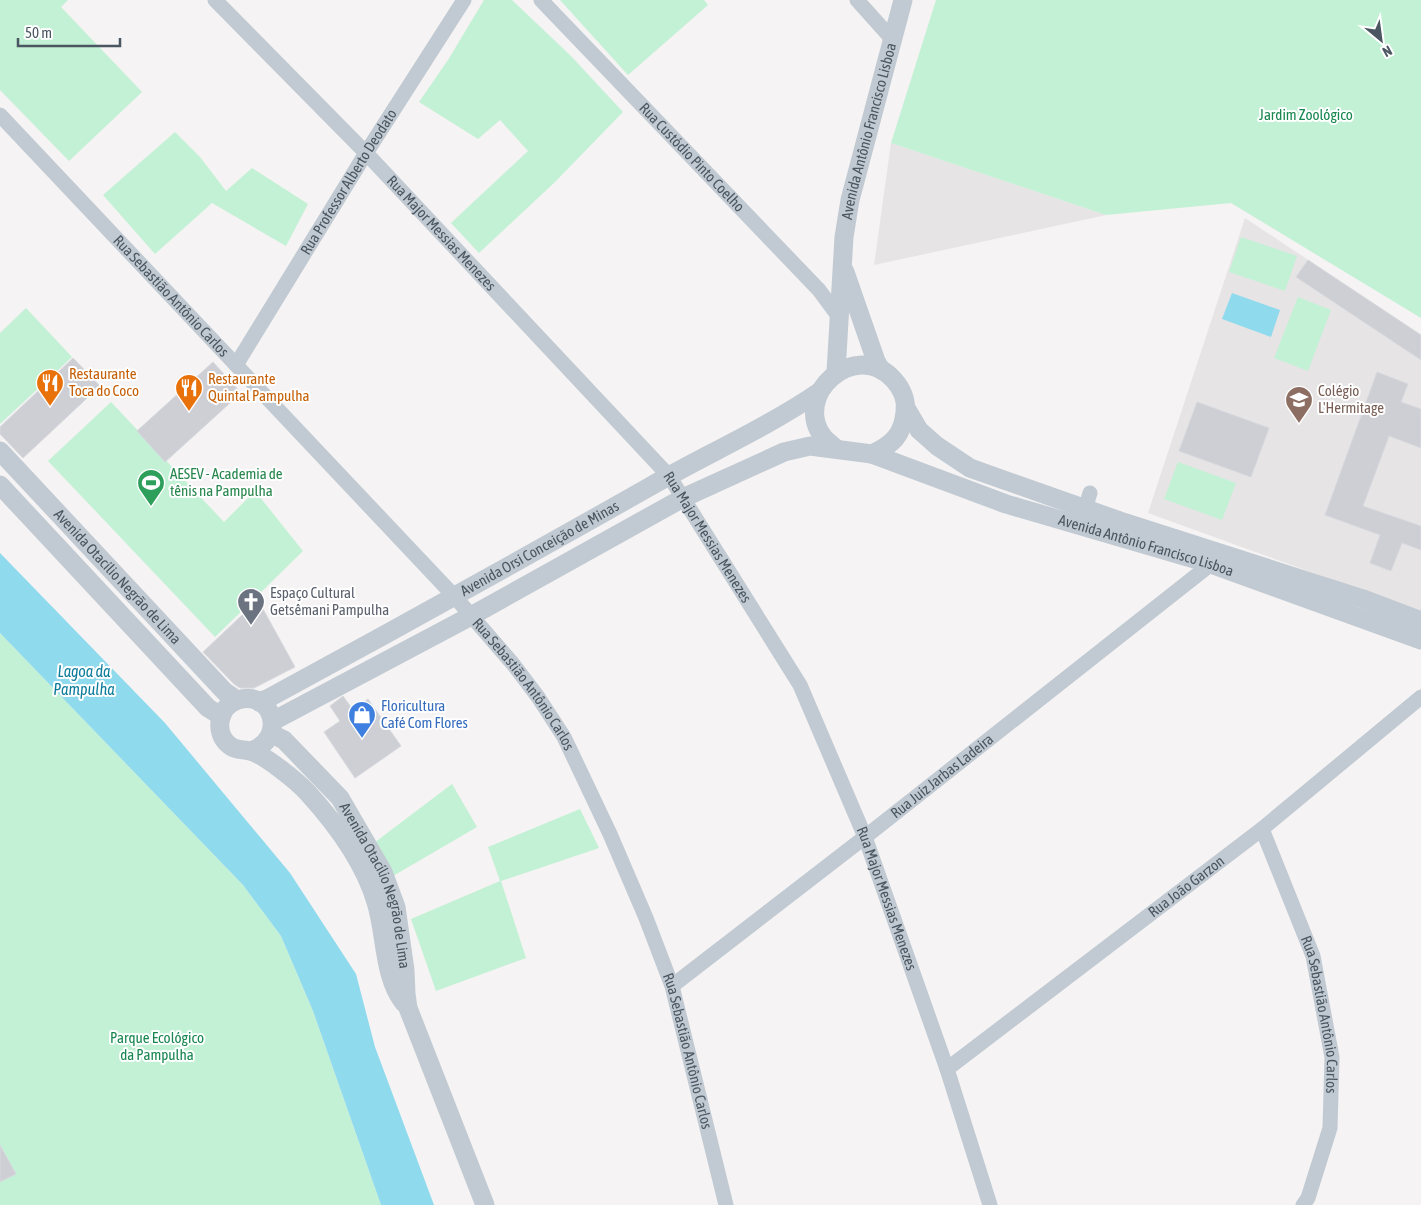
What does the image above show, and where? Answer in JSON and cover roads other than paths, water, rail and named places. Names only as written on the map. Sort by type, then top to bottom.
[{"type":"street","name":"Rua Major Messias Menezes","points":[[215,0],[366,154],[669,476],[684,498],[800,685],[865,837],[947,1069],[990,1205]]},
{"type":"street","name":"Rua Professor Alberto Deodato","points":[[236,365],[366,154],[464,0]]},
{"type":"street","name":"Rua Custódio Pinto Coelho","points":[[541,0],[819,290],[839,317]]},
{"type":"street","points":[[857,0],[892,39]]},
{"type":"street","name":"Avenida Antônio Francisco Lisboa","points":[[836,372],[842,264],[850,200],[903,0]]},
{"type":"street","name":"Rua Sebastião Antônio Carlos","points":[[0,115],[455,597],[513,664],[538,697],[564,738],[610,834],[646,918],[672,986],[726,1205]]},
{"type":"street","name":"Avenida Antônio Francisco Lisboa","points":[[842,264],[876,361],[881,370]]},
{"type":"street","points":[[858,365],[870,366],[881,370],[891,376],[904,396],[906,408],[904,424],[897,437],[886,448],[872,454],[836,449],[824,438],[817,424],[815,407],[819,392],[836,372],[847,367],[858,365]]},
{"type":"street","name":"Avenida Orsi Conceição de Minas","points":[[259,702],[455,597],[669,476],[768,425],[819,392]]},
{"type":"street","name":"Avenida Antônio Francisco Lisboa","points":[[906,408],[919,430],[937,446],[970,468],[1087,501],[1421,620]]},
{"type":"street","name":"Avenida Orsi Conceição de Minas","points":[[273,727],[684,498],[784,452],[810,446],[836,449]]},
{"type":"street","name":"Avenida Otacílio Negrão de Lima","points":[[0,451],[225,692],[237,700]]},
{"type":"street","name":"Avenida Antônio Francisco Lisboa","points":[[872,454],[1006,504],[1212,564],[1421,640]]},
{"type":"street","name":"Avenida Otacílio Negrão de Lima","points":[[0,486],[208,708],[221,716]]},
{"type":"street","name":"Rua Juiz Jarbas Ladeira","points":[[672,986],[1212,564]]},
{"type":"street","name":"Rua João Garzon","points":[[947,1069],[1262,829],[1421,697]]},
{"type":"street","points":[[252,699],[259,702],[266,706],[273,727],[265,744],[251,751],[236,750],[225,742],[220,729],[221,716],[225,709],[237,700],[252,699]]},
{"type":"street","name":"Avenida Otacílio Negrão de Lima","points":[[273,727],[340,798],[383,872],[396,907],[405,970],[408,1008],[485,1205]]},
{"type":"street","name":"Avenida Otacílio Negrão de Lima","points":[[251,751],[283,770],[308,792],[345,839],[364,869],[377,903],[392,980],[398,995],[408,1008]]},
{"type":"street","name":"Rua Sebastião Antônio Carlos","points":[[1262,829],[1313,956],[1332,1057],[1330,1128],[1308,1198],[1303,1205]]},
{"type":"water","points":[[1232,293],[1280,310],[1271,337],[1222,319]]},
{"type":"water","name":"Lagoa da Pampulha","points":[[0,553],[165,723],[290,873],[356,974],[375,1047],[434,1205],[381,1205],[313,1011],[281,936],[243,885],[0,633]]},
{"type":"place","name":"Restaurante Toca do Coco","points":[[50,407]]},
{"type":"place","name":"Restaurante Quintal Pampulha","points":[[189,412]]},
{"type":"place","name":"Colégio L'Hermitage","points":[[1299,424]]},
{"type":"place","name":"AESEV - Academia de tênis na Pampulha","points":[[151,507]]},
{"type":"place","name":"Espaço Cultural Getsêmani Pampulha","points":[[251,626]]},
{"type":"place","name":"Floricultura Café Com Flores","points":[[362,739]]},
{"type":"park label","name":"Jardim Zoológico","points":[[1306,115]]},
{"type":"park label","name":"Parque Ecológico da Pampulha","points":[[157,1046]]}]
